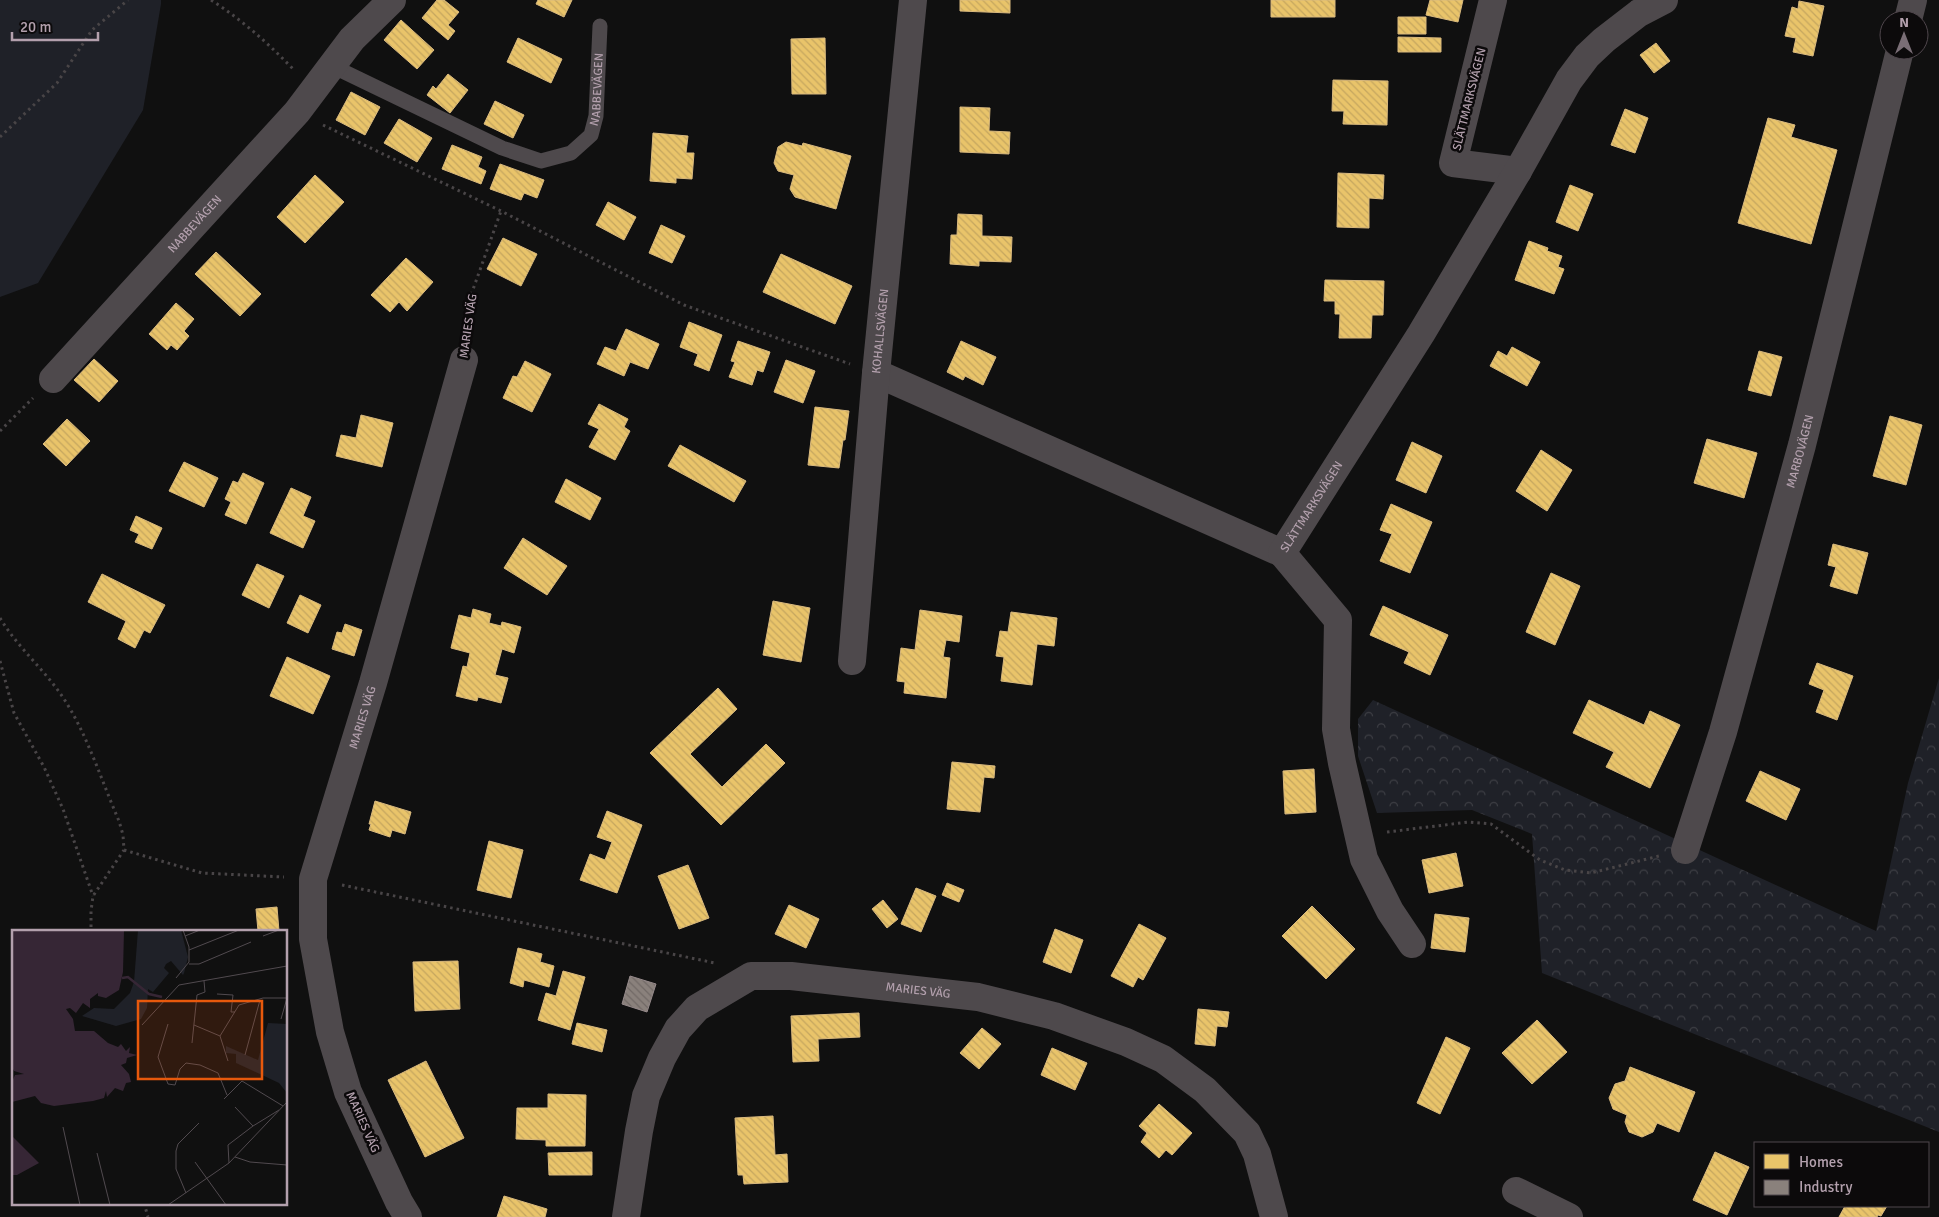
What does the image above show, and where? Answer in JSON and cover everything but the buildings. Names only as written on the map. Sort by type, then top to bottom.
[{"type":"street","name":"NABBEVÄGEN","points":[[53,379],[297,112],[352,39],[392,0]]},
{"type":"street","name":"KOHALLSVÄGEN","points":[[852,661],[876,373],[913,0]]},
{"type":"street","name":"SLÄTTMARKSVÄGEN","points":[[1493,0],[1453,163],[1518,172]]},
{"type":"street","name":"SLÄTTMARKSVÄGEN","points":[[1412,944],[1390,911],[1364,859],[1336,729],[1338,620],[1282,553],[1421,334],[1518,172],[1569,80],[1587,56],[1604,40],[1639,13],[1664,0]]},
{"type":"street","name":"MARBOVÄGEN","points":[[1685,850],[1723,732],[1802,445],[1898,60]]},
{"type":"street","name":"MARIES VÄG","points":[[408,1217],[348,1092],[330,1032],[313,938],[313,879],[373,682],[464,360]]},
{"type":"street","points":[[876,373],[1282,553]]},
{"type":"street","points":[[626,1217],[646,1096],[662,1058],[678,1029],[697,1008],[751,976]]},
{"type":"street","name":"MARIES VÄG","points":[[751,976],[791,976],[978,997],[1054,1016],[1126,1042],[1163,1059],[1205,1090],[1247,1134],[1257,1154],[1274,1217]]},
{"type":"street","points":[[1516,1191],[1569,1217]]},
{"type":"lane","name":"NABBEVÄGEN","points":[[332,66],[502,148],[541,161],[571,153],[591,135],[597,108],[600,26]]},
{"type":"path","points":[[0,137],[57,83],[92,30],[128,0]]},
{"type":"path","points":[[211,0],[234,15],[266,41],[314,91]]},
{"type":"path","points":[[297,112],[500,211],[684,305],[876,373]]},
{"type":"path","name":"MARIES VÄG","points":[[464,360],[471,295],[500,211]]},
{"type":"path","points":[[0,431],[53,379]]},
{"type":"path","points":[[0,618],[17,644],[63,698],[75,718],[119,821],[123,835],[124,850],[93,896],[91,930]]},
{"type":"path","points":[[0,661],[14,713],[44,767],[63,809],[93,896]]},
{"type":"path","points":[[1359,836],[1469,822],[1492,824],[1540,860],[1565,870],[1591,873],[1685,850]]},
{"type":"path","points":[[124,850],[202,873],[313,879],[710,962],[751,976]]},
{"type":"path","points":[[144,1204],[148,1217]]},
{"type":"green space","points":[[0,0],[161,0],[161,4],[143,110],[38,283],[0,297]]},
{"type":"green space","points":[[1939,678],[1939,1132],[1542,973],[1532,834],[1472,810],[1377,813],[1358,756],[1358,719],[1373,700],[1876,931],[1908,783]]}]
